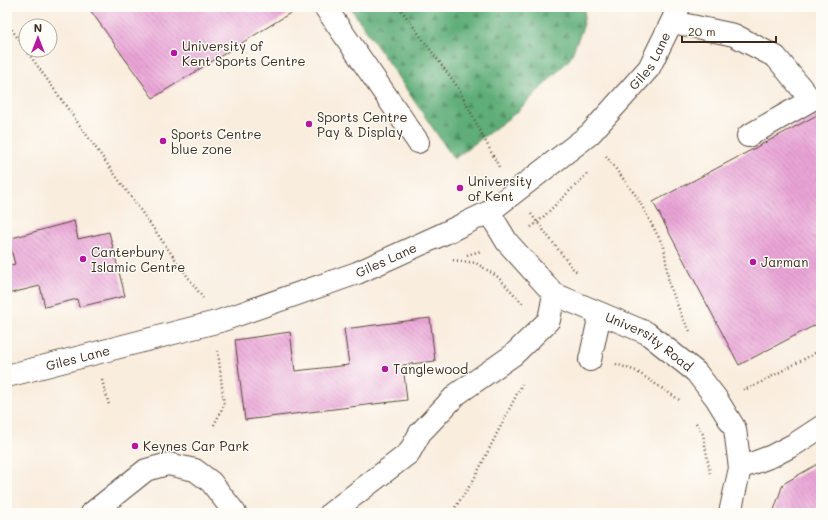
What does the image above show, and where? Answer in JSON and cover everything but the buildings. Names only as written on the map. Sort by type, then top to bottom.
[{"type":"street","points":[[325,7],[418,142]]},
{"type":"street","points":[[676,14],[734,35],[776,57],[811,100],[748,136]]},
{"type":"street","name":"Giles Lane","points":[[7,376],[220,321],[357,273],[489,212],[590,134],[649,68],[676,14]]},
{"type":"street","name":"University Road","points":[[489,212],[507,242],[554,294],[647,334],[696,372],[716,398],[735,429],[740,468],[730,513]]},
{"type":"street","points":[[331,513],[409,453],[420,434],[457,394],[513,355],[543,326],[549,320],[554,294]]},
{"type":"street","points":[[591,356],[600,314]]},
{"type":"street","points":[[740,468],[772,456],[821,427]]},
{"type":"street","points":[[92,513],[146,470],[168,464],[195,470],[211,482],[236,513]]},
{"type":"path","points":[[399,7],[457,86],[514,193]]},
{"type":"path","points":[[7,23],[18,39]]},
{"type":"path","points":[[32,58],[220,321]]},
{"type":"path","points":[[600,161],[606,156],[637,197],[664,247],[670,284],[683,319],[692,334],[686,330]]},
{"type":"path","points":[[580,273],[574,270],[537,223],[590,171]]},
{"type":"path","points":[[451,260],[476,263],[498,277],[543,326]]},
{"type":"path","points":[[214,425],[224,405],[218,346]]},
{"type":"path","points":[[737,392],[752,387],[821,350]]},
{"type":"path","points":[[591,356],[636,371],[684,403]]},
{"type":"path","points":[[101,373],[109,405]]},
{"type":"path","points":[[450,513],[473,481],[525,378]]},
{"type":"path","points":[[695,421],[703,434],[710,474]]},
{"type":"green space","points":[[350,7],[585,7],[583,27],[570,59],[517,112],[454,159]]},
{"type":"place","name":"University of Kent Sports Centre","points":[[174,53]]},
{"type":"place","name":"Sports Centre Pay & Display","points":[[309,124]]},
{"type":"place","name":"Sports Centre blue zone","points":[[163,141]]},
{"type":"place","name":"University of Kent","points":[[460,188]]},
{"type":"place","name":"Canterbury Islamic Centre","points":[[83,259]]},
{"type":"place","name":"Jarman","points":[[753,262]]},
{"type":"place","name":"Tanglewood","points":[[385,369]]},
{"type":"place","name":"Keynes Car Park","points":[[135,446]]}]
